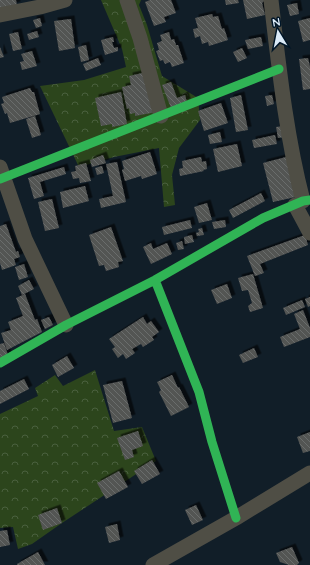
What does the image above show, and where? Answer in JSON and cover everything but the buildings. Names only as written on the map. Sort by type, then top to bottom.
[{"type":"street","points":[[0,15],[40,7],[64,0]]},
{"type":"street","points":[[127,0],[140,38],[161,116]]},
{"type":"street","points":[[270,0],[288,138],[310,233]]},
{"type":"street","points":[[66,325],[25,239],[1,174],[161,116],[279,69]]},
{"type":"street","points":[[0,363],[66,325],[155,280],[263,218],[303,202]]},
{"type":"street","points":[[155,280],[199,392],[212,442],[236,518]]},
{"type":"street","points":[[154,565],[310,473]]},
{"type":"green space","points":[[101,0],[141,0],[139,5],[147,25],[162,76],[198,98],[200,120],[179,148],[172,175],[175,205],[164,207],[159,148],[114,157],[79,167],[40,86],[84,80],[126,67],[122,49]]},
{"type":"green space","points":[[95,370],[114,431],[142,427],[156,461],[32,544],[18,549],[13,527],[0,528],[0,414],[38,396],[35,388],[55,375],[63,386]]},
{"type":"traffic: fast","points":[[0,179],[279,69]]},
{"type":"traffic: fast","points":[[0,363],[66,325],[155,280],[263,218],[303,201],[310,200]]},
{"type":"traffic: fast","points":[[155,280],[199,392],[212,442],[236,518]]}]
